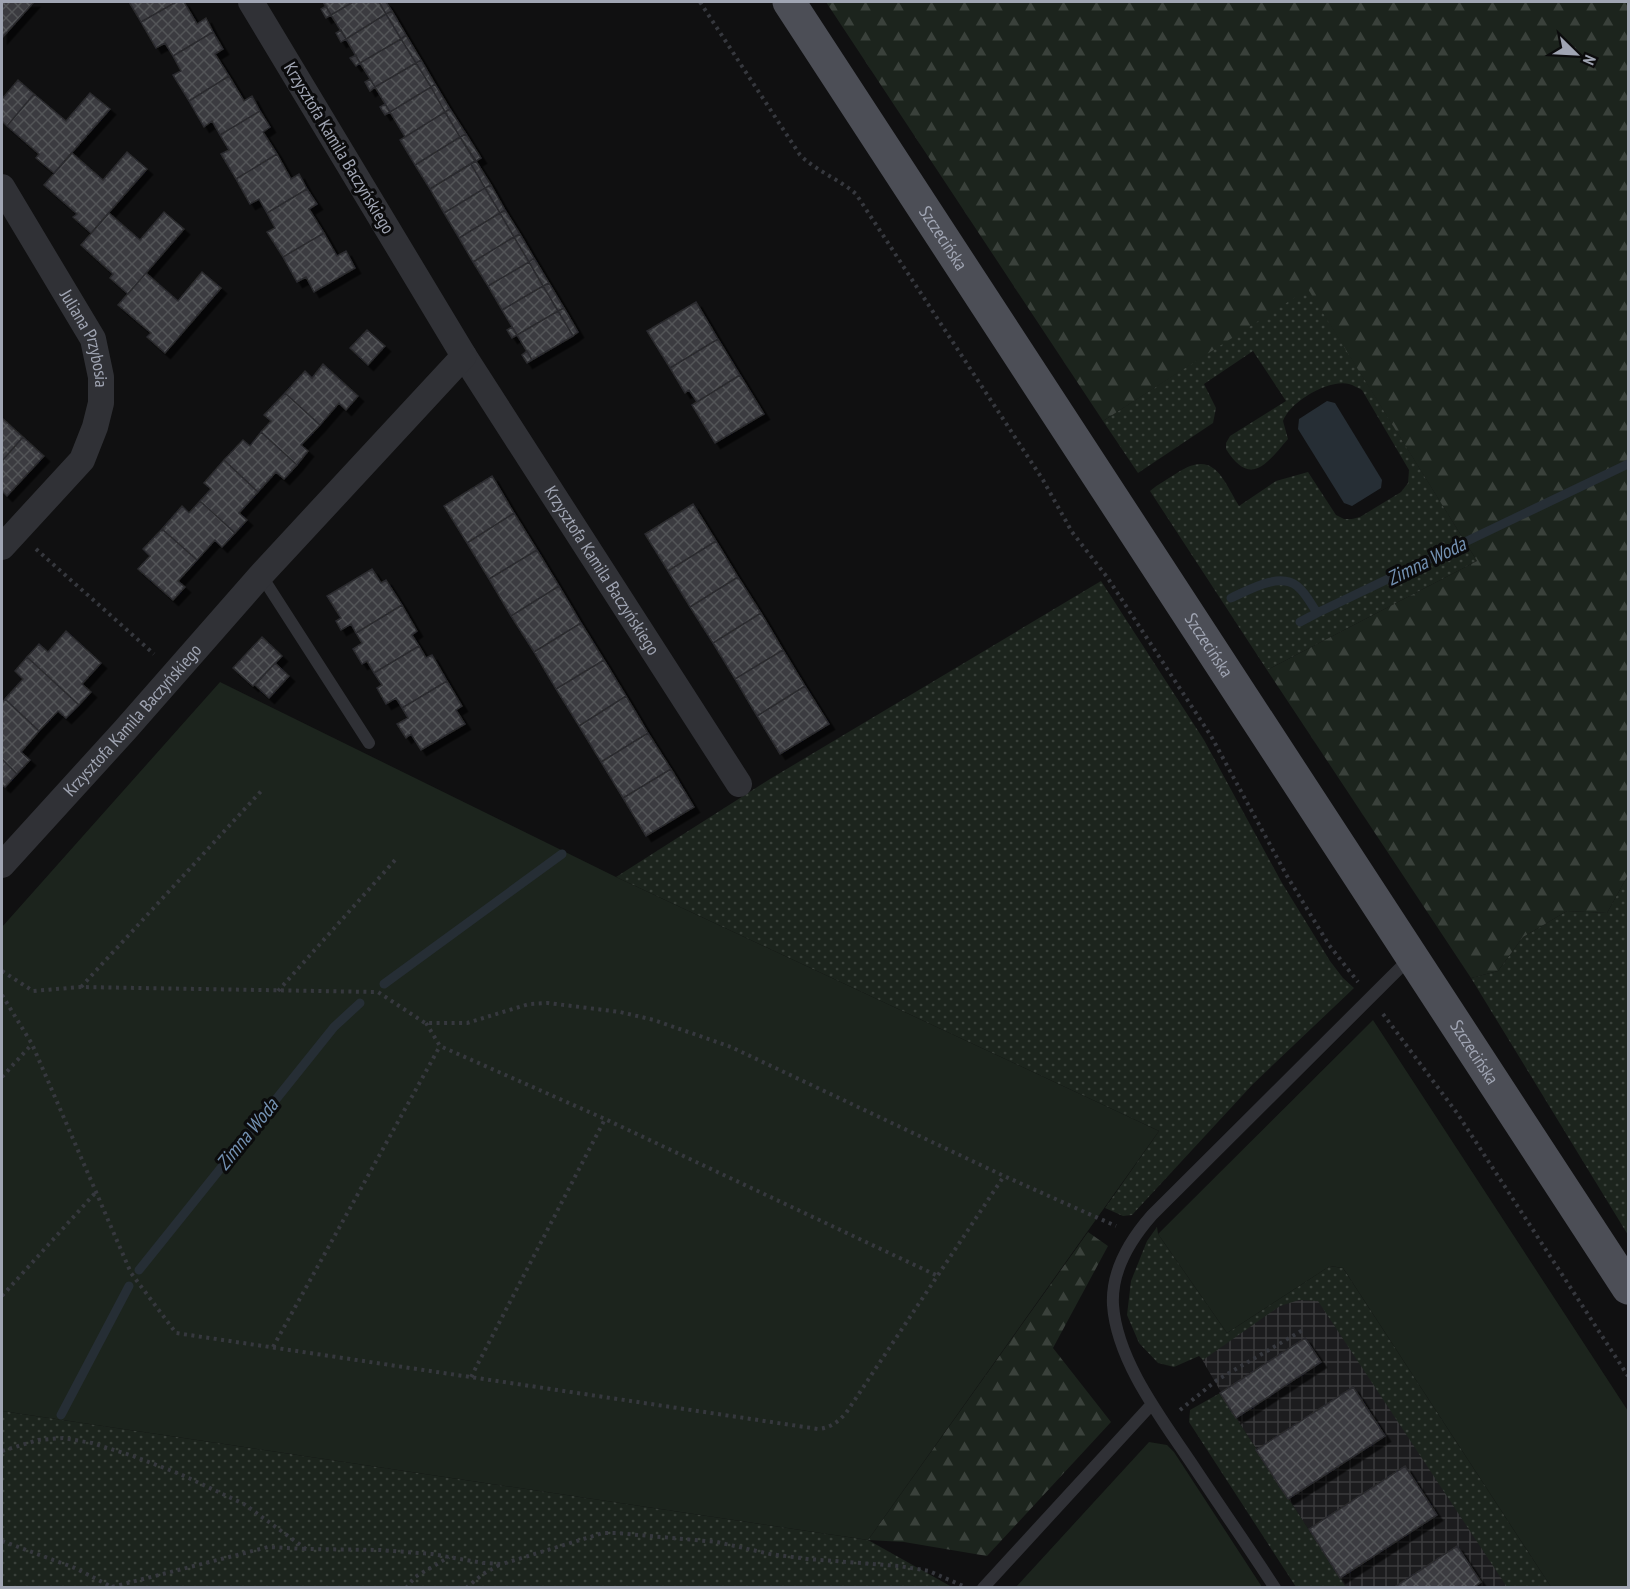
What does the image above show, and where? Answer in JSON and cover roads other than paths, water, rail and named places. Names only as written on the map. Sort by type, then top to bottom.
[{"type":"main road","name":"Szczecińska","points":[[789,2],[1629,1288]]},
{"type":"street","name":"Krzysztofa Kamila Baczyńskiego","points":[[251,2],[464,356],[740,784]]},
{"type":"street","name":"Juliana Przybosia","points":[[2,187],[93,339],[101,377],[101,403],[95,427],[82,460],[9,539]]},
{"type":"street","name":"Krzysztofa Kamila Baczyńskiego","points":[[2,865],[126,730],[261,575],[464,356]]},
{"type":"lane","points":[[261,575],[369,743]]},
{"type":"lane","points":[[1275,1587],[1152,1404],[1122,1344],[1116,1326],[1113,1304],[1118,1274],[1124,1253],[1134,1235],[1189,1175],[1412,956]]},
{"type":"lane","points":[[983,1587],[1152,1404]]},
{"type":"waterway","name":"Zimna Woda","points":[[1231,598],[1264,584],[1290,582],[1303,592],[1317,613],[1628,464]]},
{"type":"waterway","points":[[1300,622],[1317,613]]},
{"type":"waterway","name":"Zimna Woda","points":[[384,984],[562,854]]},
{"type":"waterway","name":"Zimna Woda","points":[[139,1270],[334,1027],[360,1003]]},
{"type":"waterway","name":"Zimna Woda","points":[[61,1415],[129,1286]]}]
